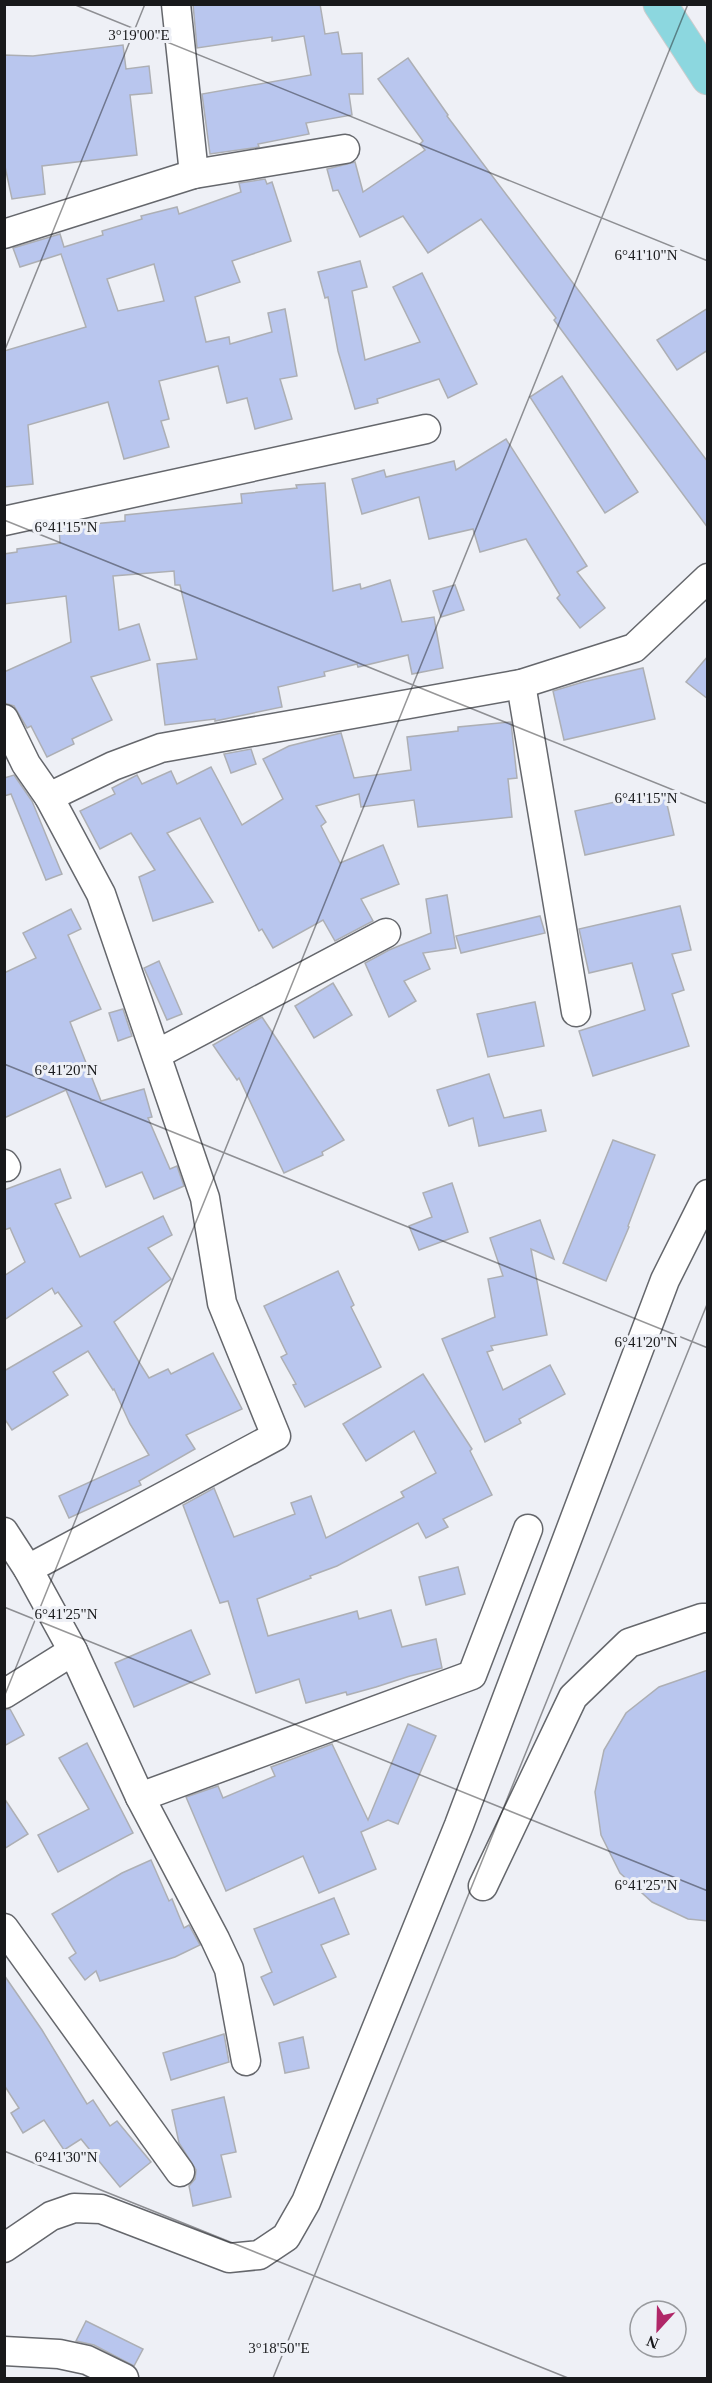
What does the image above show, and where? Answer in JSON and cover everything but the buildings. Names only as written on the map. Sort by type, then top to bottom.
[{"type":"main road","points":[[660,4],[708,78]]},
{"type":"street","points":[[176,4],[194,174]]},
{"type":"street","points":[[4,234],[194,174],[345,148]]},
{"type":"street","points":[[4,521],[426,429]]},
{"type":"street","points":[[49,797],[113,766],[161,748],[521,684],[634,648],[708,578]]},
{"type":"street","points":[[521,684],[576,1012]]},
{"type":"street","points":[[4,719],[15,768],[49,797],[101,894],[205,1198],[222,1303],[276,1436],[28,1569]]},
{"type":"street","points":[[157,1054],[386,933]]},
{"type":"street","points":[[4,2248],[51,2216],[74,2208],[101,2209],[229,2258],[259,2254],[286,2236],[306,2202],[459,1825],[665,1280],[708,1194]]},
{"type":"street","points":[[140,1797],[472,1675],[528,1529]]},
{"type":"street","points":[[4,1532],[28,1569],[74,1651],[140,1797],[229,1969],[246,2061]]},
{"type":"street","points":[[483,1886],[573,1697],[629,1643],[702,1618],[708,1618]]},
{"type":"street","points":[[4,1695],[74,1651]]},
{"type":"street","points":[[4,1928],[180,2172]]},
{"type":"street","points":[[4,2351],[59,2354],[87,2360],[124,2379]]}]
